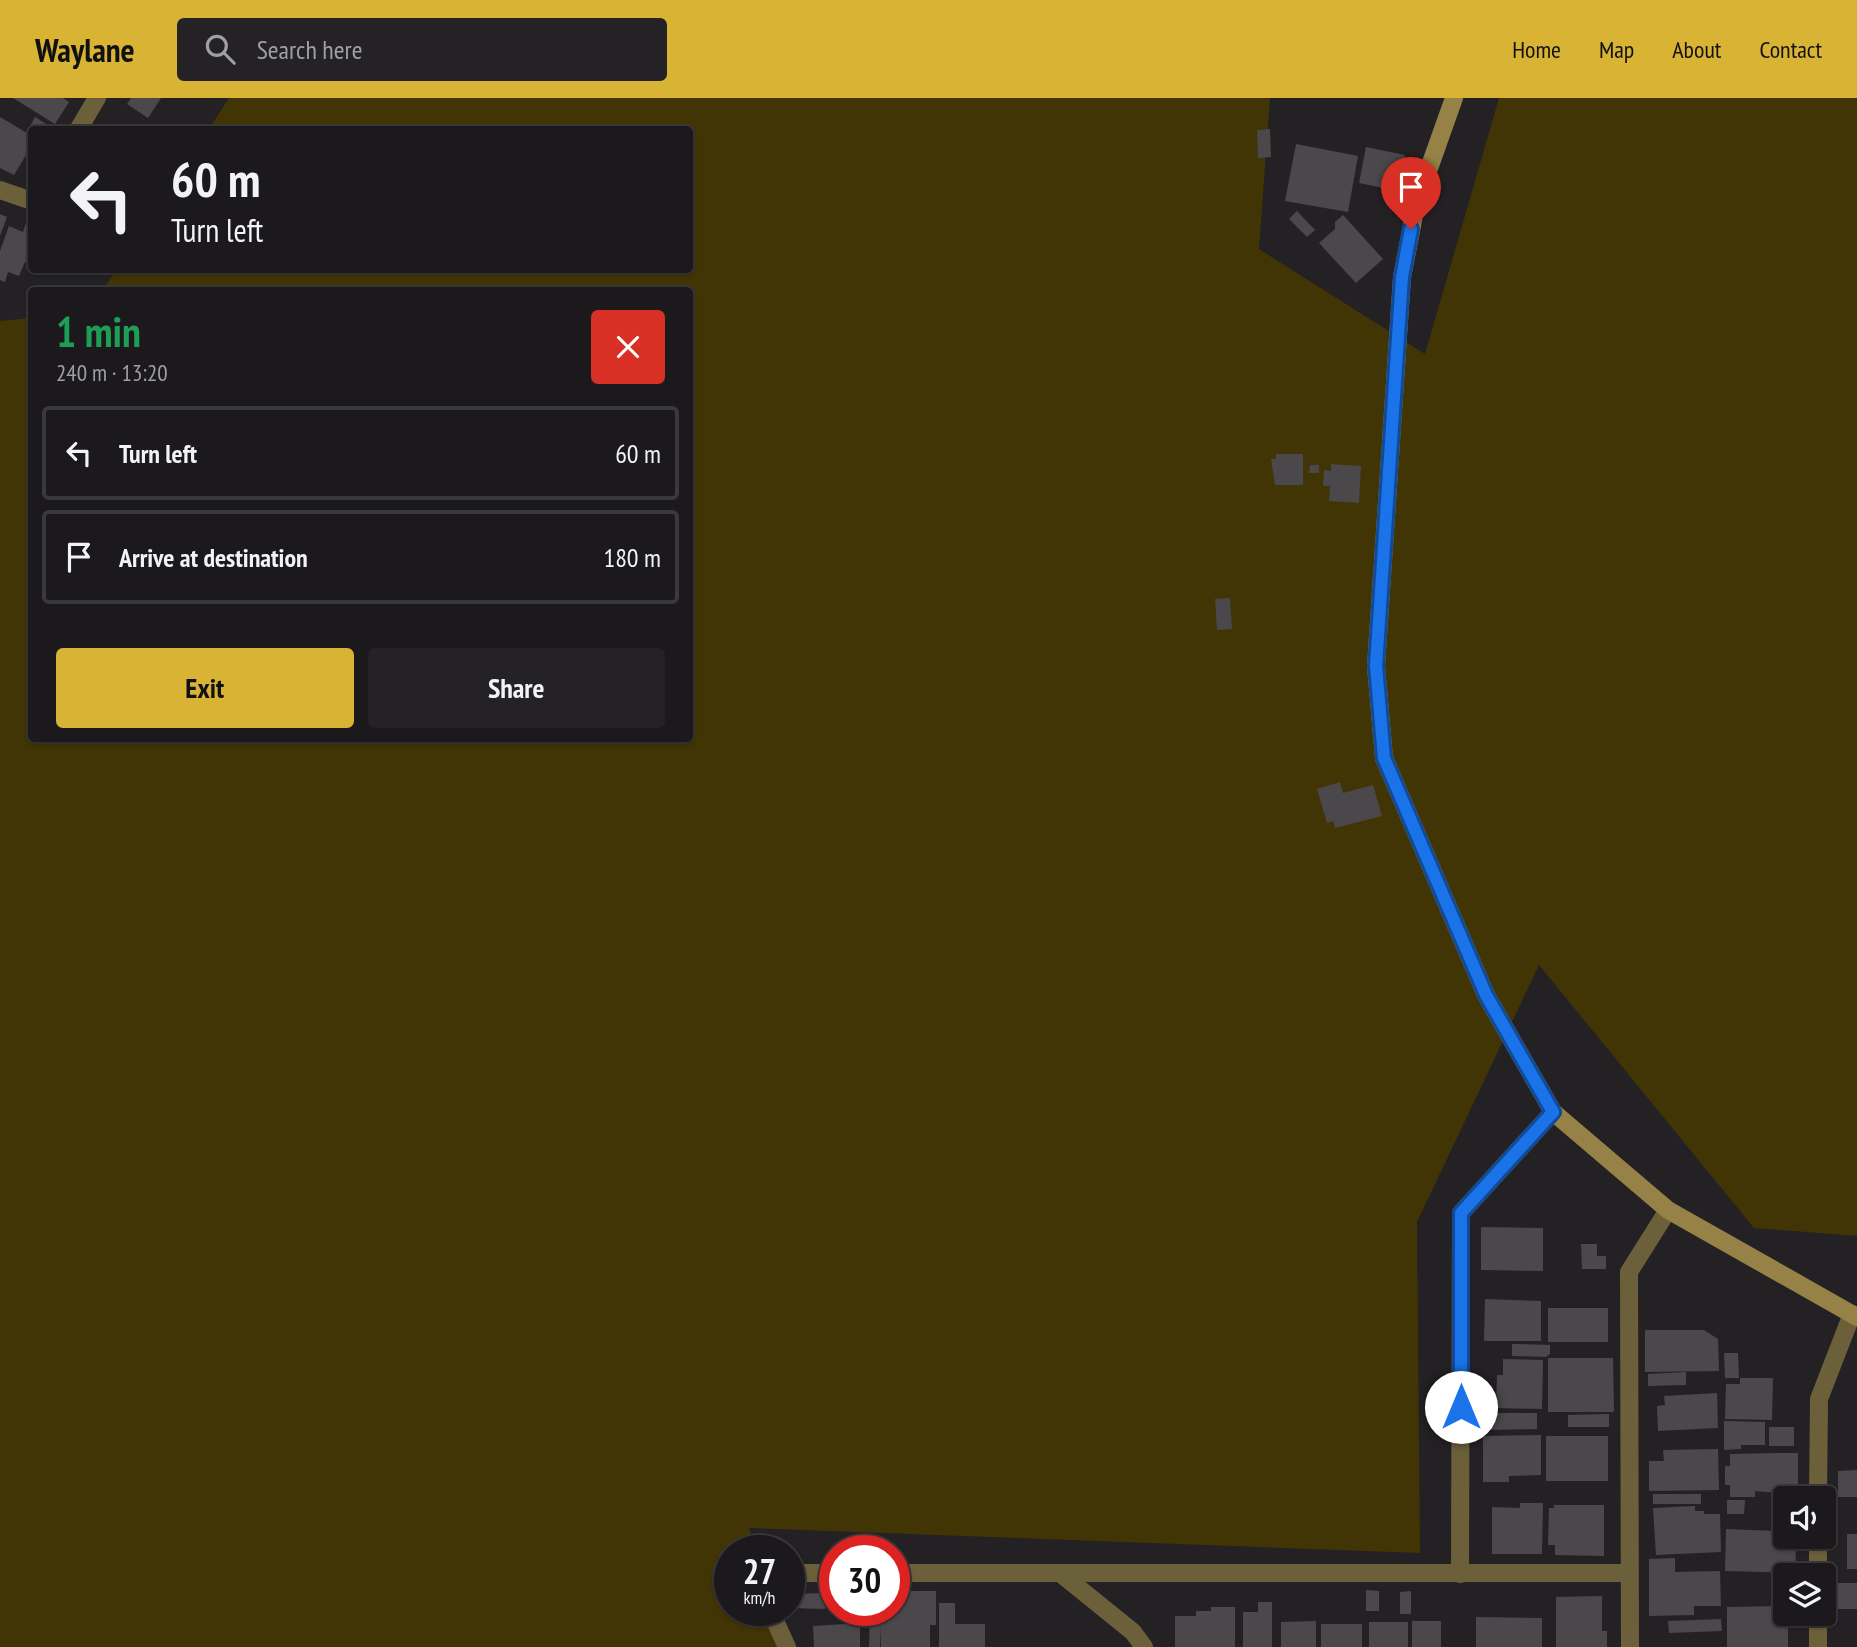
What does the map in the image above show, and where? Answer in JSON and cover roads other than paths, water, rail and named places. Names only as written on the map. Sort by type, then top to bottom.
[{"type":"street","points":[[80,126],[97,98]]},
{"type":"street","points":[[1454,98],[1416,205],[1402,277],[1376,666],[1384,758],[1486,995],[1553,1112],[1668,1210],[1854,1315],[1819,1399],[1818,1486]]},
{"type":"street","points":[[0,190],[28,200]]},
{"type":"street","points":[[1460,1574],[1461,1213],[1553,1112]]},
{"type":"street","points":[[1630,1647],[1629,1272],[1668,1210]]},
{"type":"street","points":[[910,1573],[1630,1573]]},
{"type":"street","points":[[1060,1573],[1133,1632],[1144,1647]]},
{"type":"street","points":[[777,1626],[787,1647]]},
{"type":"street","points":[[1818,1626],[1818,1647]]}]
